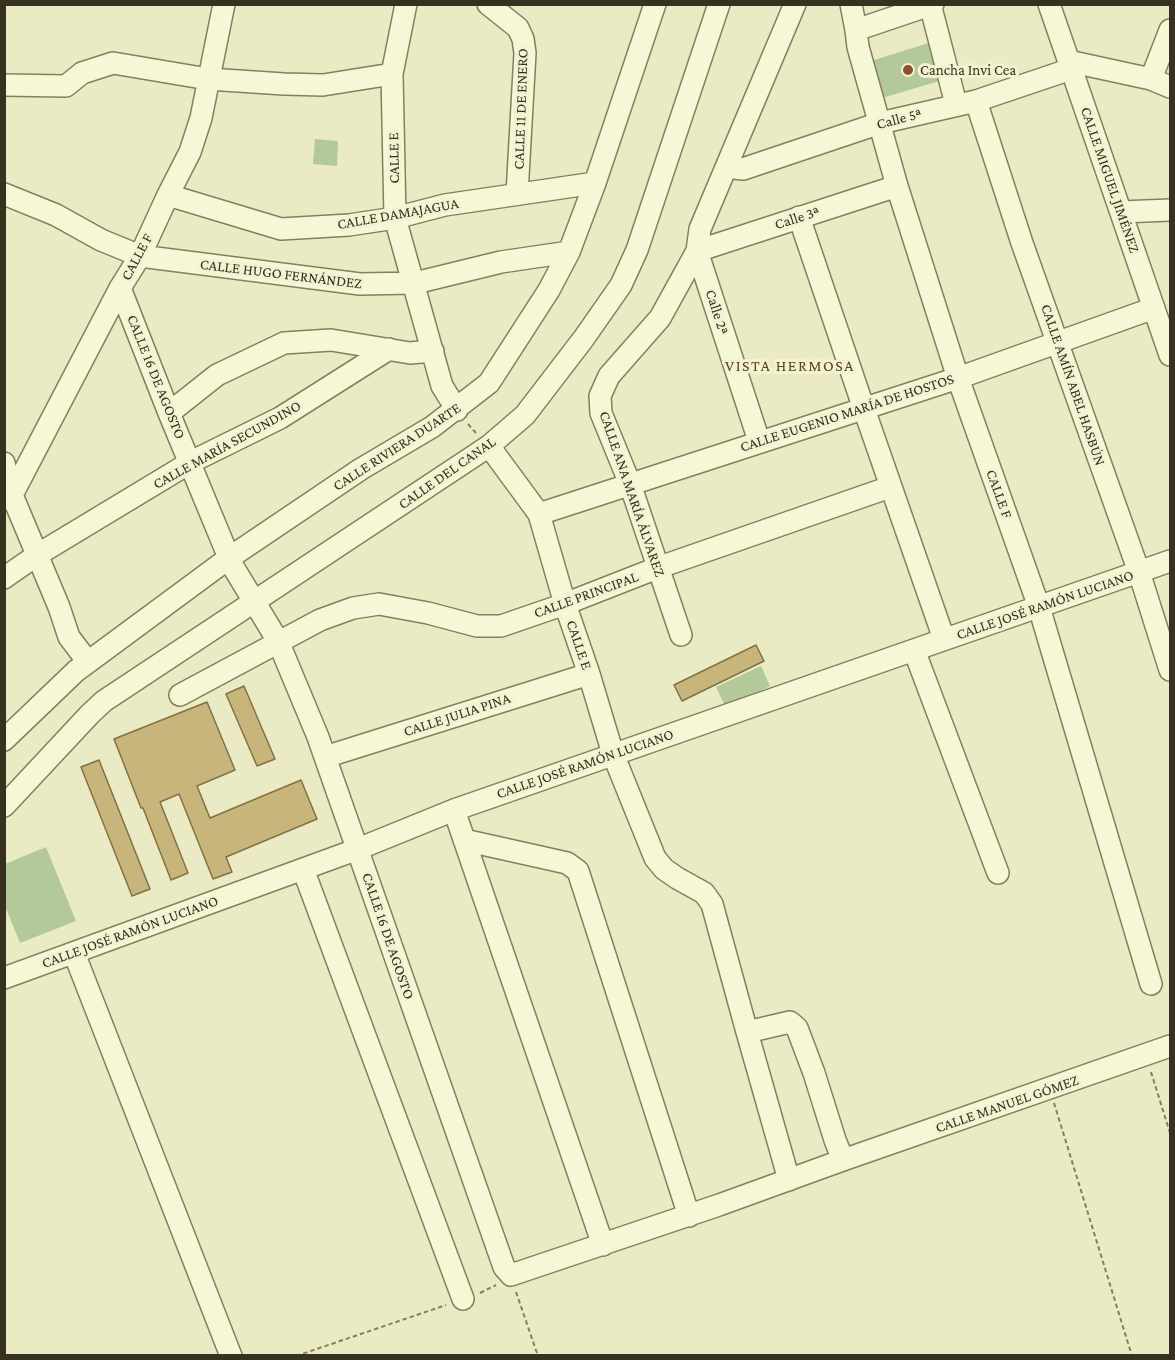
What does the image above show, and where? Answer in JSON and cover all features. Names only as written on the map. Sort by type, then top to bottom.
[{"type":"street","name":"CALLE F","points":[[8,497],[120,288],[140,256],[190,152],[201,118],[224,4]]},
{"type":"street","name":"CALLE E","points":[[406,4],[392,74],[395,218],[442,386],[459,413]]},
{"type":"street","name":"CALLE 11 DE ENERO","points":[[488,4],[518,28],[524,39],[517,194]]},
{"type":"street","name":"CALLE RIVIERA DUARTE","points":[[4,740],[75,671],[361,469],[459,413],[489,382],[549,290],[568,252],[595,183],[654,4]]},
{"type":"street","name":"CALLE DEL CANAL","points":[[4,806],[104,701],[483,440],[525,415],[621,285],[637,250],[719,4]]},
{"type":"street","name":"CALLE ANA MARÍA ÁLVAREZ","points":[[681,635],[630,484],[601,413],[600,396],[609,376],[660,318],[698,251],[700,229],[795,4]]},
{"type":"street","name":"CALLE F","points":[[851,4],[858,47],[897,186],[958,378],[1039,607],[1151,984]]},
{"type":"street","name":"CALLE MIGUEL JIMÉNEZ","points":[[1049,4],[1170,356]]},
{"type":"street","points":[[856,30],[900,9],[931,5],[966,102]]},
{"type":"street","points":[[1070,65],[1161,83],[1170,30]]},
{"type":"street","points":[[4,86],[66,86],[82,73],[113,63],[208,79],[323,85],[392,74]]},
{"type":"street","name":"Calle 5ª","points":[[727,166],[743,169],[880,123],[966,102],[1070,65]]},
{"type":"street","name":"CALLE AMÍN ABEL HASBÚN","points":[[966,102],[1022,243],[1058,342],[1139,572],[1170,670]]},
{"type":"street","name":"CALLE DAMAJAGUA","points":[[168,195],[281,229],[349,225],[395,218],[445,206],[595,183]]},
{"type":"street","name":"Calle 3ª","points":[[698,251],[897,186]]},
{"type":"street","name":"CALLE HUGO FERNÁNDEZ","points":[[4,194],[56,215],[101,240],[140,256],[360,284],[415,283],[501,262],[568,252]]},
{"type":"street","points":[[1121,212],[1170,210]]},
{"type":"street","points":[[799,217],[944,639]]},
{"type":"street","name":"Calle 2ª","points":[[698,251],[759,441]]},
{"type":"street","name":"CALLE 16 DE AGOSTO","points":[[120,288],[231,562],[278,641],[325,757],[504,1267],[511,1275]]},
{"type":"street","name":"CALLE EUGENIO MARÍA DE HOSTOS","points":[[539,514],[958,378],[1154,309]]},
{"type":"street","points":[[169,413],[217,375],[284,343],[331,340],[410,352],[433,351]]},
{"type":"street","name":"CALLE MARÍA SECUNDINO","points":[[4,578],[37,555],[191,462],[280,418],[389,349]]},
{"type":"street","name":"CALLE E","points":[[483,440],[539,514],[613,754],[655,858],[677,878],[704,893],[712,904],[789,1180]]},
{"type":"street","points":[[4,463],[8,497],[37,555],[69,637],[88,662]]},
{"type":"street","name":"CALLE PRINCIPAL","points":[[180,695],[278,641],[320,620],[353,608],[379,604],[428,613],[477,626],[501,626],[657,568],[891,488]]},
{"type":"street","name":"CALLE JOSÉ RAMÓN LUCIANO","points":[[4,978],[358,849],[454,810],[1170,561]]},
{"type":"street","points":[[914,650],[998,873]]},
{"type":"street","name":"CALLE JULIA PINA","points":[[325,757],[589,674]]},
{"type":"street","points":[[454,810],[603,1245]]},
{"type":"street","points":[[464,840],[567,862],[578,871],[689,1216]]},
{"type":"street","points":[[303,869],[463,1299]]},
{"type":"street","points":[[74,953],[231,1356]]},
{"type":"street","points":[[747,1032],[790,1022],[797,1028],[814,1073],[834,1140],[843,1160]]},
{"type":"street","name":"CALLE MANUEL GÓMEZ","points":[[511,1275],[689,1216],[1170,1046]]},
{"type":"path","points":[[459,413],[483,440]]},
{"type":"path","points":[[1146,1055],[1170,1133]]},
{"type":"path","points":[[1049,1089],[1132,1356]]},
{"type":"path","points":[[296,1356],[488,1291],[511,1275],[537,1356]]},
{"type":"green space","name":"Cancha Invi Cea","points":[[935,41],[946,79],[882,98],[871,61]]},
{"type":"green space","points":[[315,139],[338,141],[337,166],[313,164]]},
{"type":"green space","points":[[761,666],[770,686],[726,708],[716,687]]},
{"type":"green space","points":[[46,847],[76,921],[20,943],[5,906],[5,864]]},
{"type":"building","points":[[756,645],[764,661],[682,701],[674,685]]},
{"type":"building","points":[[244,686],[275,759],[257,766],[226,694]]},
{"type":"building","points":[[207,702],[235,770],[197,786],[210,818],[301,780],[317,819],[226,857],[232,872],[213,879],[179,794],[160,802],[188,873],[171,880],[114,739]]},
{"type":"building","points":[[99,760],[150,889],[132,896],[81,767]]},
{"type":"place","name":"Cancha Invi Cea","points":[[908,70]]},
{"type":"district","name":"VISTA HERMOSA","points":[[790,366]]}]
